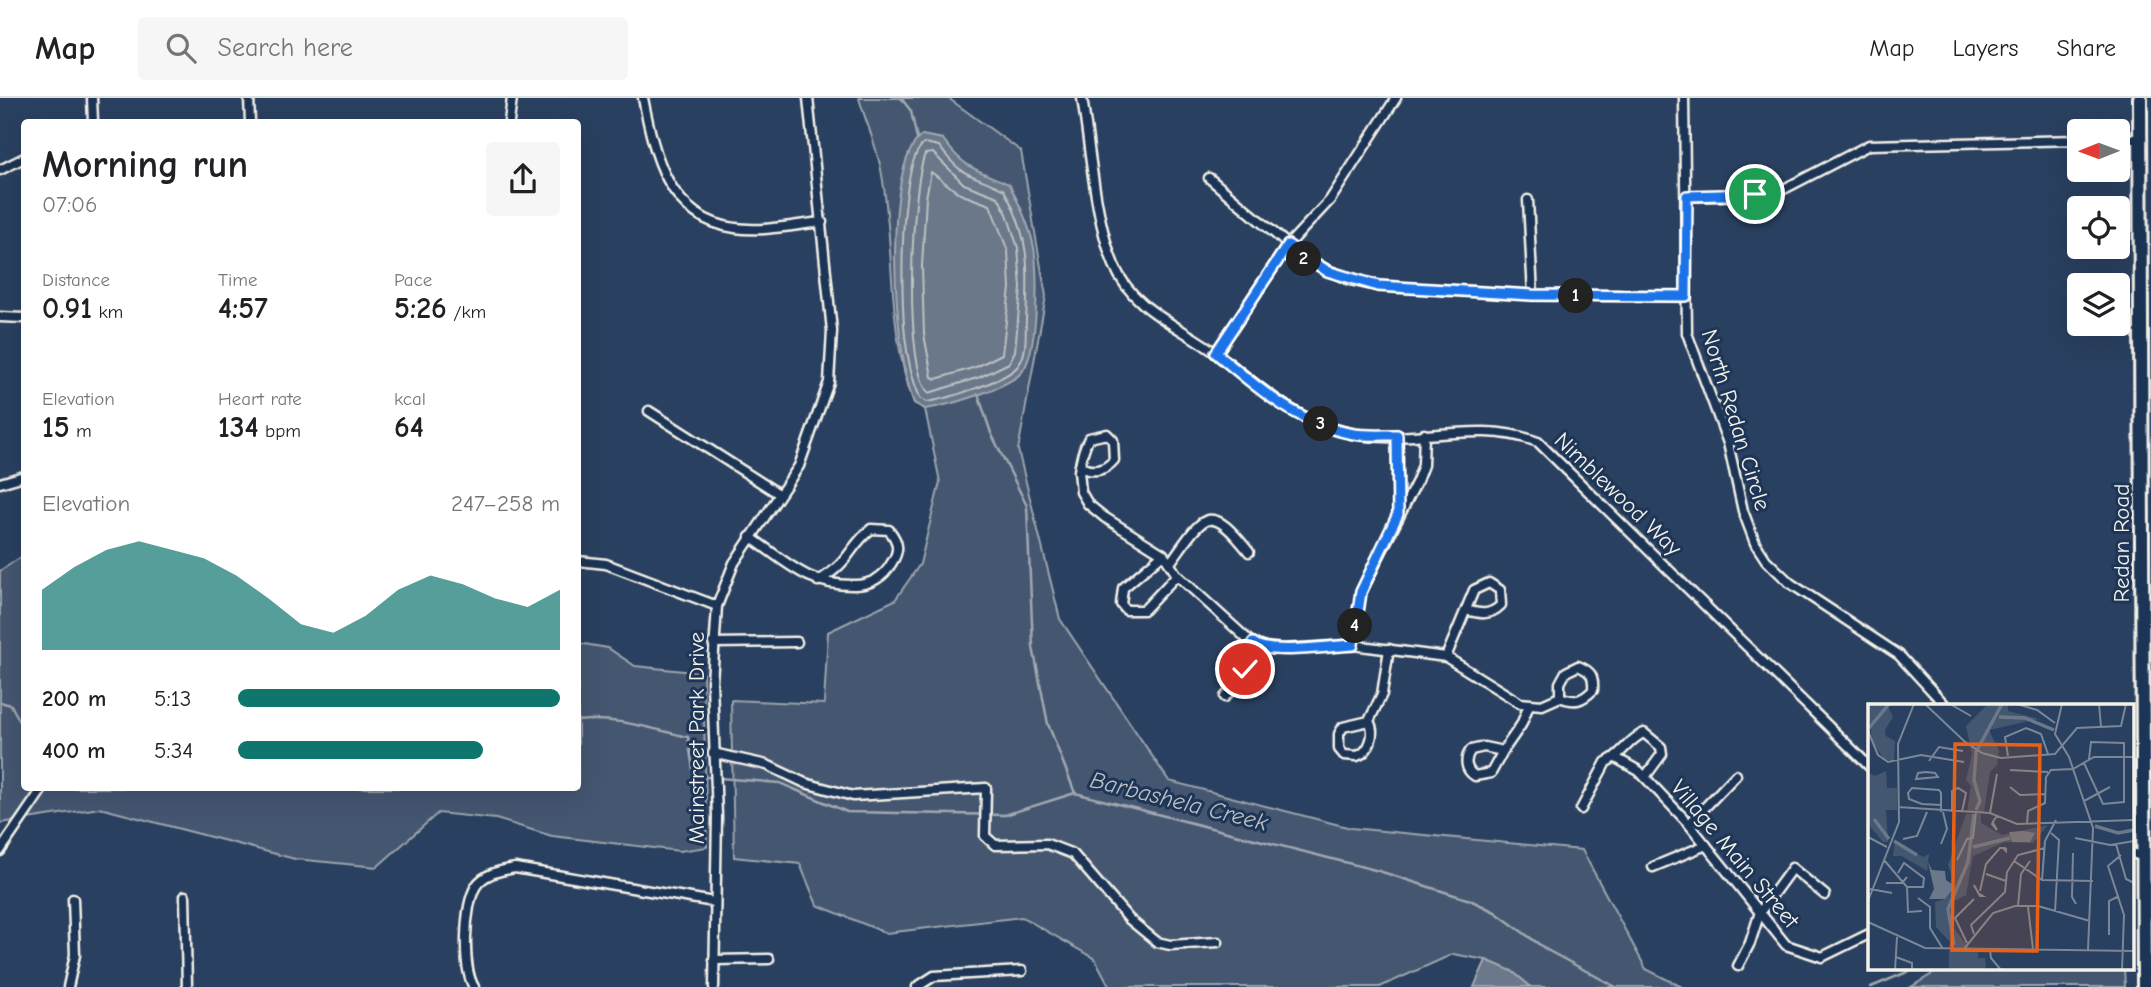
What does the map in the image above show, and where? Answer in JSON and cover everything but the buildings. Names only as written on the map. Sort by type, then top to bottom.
[{"type":"main road","name":"Redan Road","points":[[2140,98],[2147,582],[2138,855],[2144,987]]},
{"type":"street","points":[[92,98],[93,119]]},
{"type":"street","points":[[249,98],[250,119]]},
{"type":"street","points":[[509,119],[512,98]]},
{"type":"street","points":[[643,98],[663,176],[694,212],[710,223],[737,228],[822,222]]},
{"type":"street","name":"Mainstreet Park Drive","points":[[714,987],[713,902],[717,785],[713,753],[713,643],[718,606],[734,563],[799,466],[829,382],[832,331],[807,98]]},
{"type":"street","name":"Nimblewood Way","points":[[1083,98],[1107,240],[1120,277],[1149,310],[1216,353],[1265,394],[1297,413],[1354,434],[1491,432],[1522,436],[1538,442],[1868,765]]},
{"type":"street","points":[[1216,353],[1288,245],[1330,200],[1396,98]]},
{"type":"street","name":"North Redan Circle","points":[[1684,98],[1687,196],[1686,333],[1728,443],[1743,511],[1755,543],[1766,560],[1790,583],[1899,655],[1944,704]]},
{"type":"street","points":[[2130,139],[2140,139]]},
{"type":"street","points":[[1687,196],[1721,196],[1782,190],[1869,145],[2067,140]]},
{"type":"street","points":[[0,170],[21,160]]},
{"type":"street","points":[[1209,178],[1288,245],[1327,271],[1378,286],[1532,295],[1686,296]]},
{"type":"street","points":[[1528,200],[1532,295]]},
{"type":"street","points":[[0,317],[21,318]]},
{"type":"street","points":[[649,411],[779,494]]},
{"type":"street","points":[[1080,467],[1096,471],[1109,467],[1114,460],[1113,440],[1107,434],[1089,438],[1080,467],[1079,485],[1088,504],[1163,554],[1177,575],[1253,643],[1269,649],[1353,645],[1446,657],[1502,694],[1529,705],[1542,705],[1560,697],[1571,701],[1584,699],[1594,690],[1594,678],[1588,670],[1577,666],[1566,672],[1560,683],[1560,697]]},
{"type":"street","points":[[1353,645],[1361,592],[1423,465],[1424,434]]},
{"type":"street","points":[[1397,435],[1398,514]]},
{"type":"street","points":[[0,484],[21,477]]},
{"type":"street","points":[[1170,563],[1193,531],[1207,520],[1217,519],[1227,524],[1249,552]]},
{"type":"street","points":[[750,537],[793,569],[818,581],[834,586],[864,585],[881,576],[895,557],[898,548],[889,530],[871,529],[862,536],[839,569],[818,581]]},
{"type":"street","points":[[1163,554],[1123,588],[1121,604],[1126,610],[1144,610],[1177,575]]},
{"type":"street","points":[[581,561],[606,565],[718,606]]},
{"type":"street","points":[[1446,657],[1474,590],[1479,585],[1489,583],[1500,590],[1501,605],[1494,612],[1486,614],[1466,610]]},
{"type":"street","points":[[713,643],[797,642]]},
{"type":"street","points":[[1225,696],[1241,678],[1253,643]]},
{"type":"street","points":[[1369,721],[1343,727],[1338,742],[1344,755],[1357,756],[1367,750],[1372,734],[1369,721],[1382,694],[1389,649]]},
{"type":"street","points":[[1503,751],[1484,747],[1471,750],[1466,761],[1468,769],[1475,776],[1491,773],[1521,725],[1529,705]]},
{"type":"street","points":[[1581,808],[1606,762],[1616,758],[1636,736],[1644,733],[1661,747],[1662,754],[1645,777]]},
{"type":"street","points":[[713,753],[767,765],[805,783],[853,796],[986,788],[985,836],[995,845],[1047,844],[1073,854],[1129,919],[1157,942],[1170,945],[1218,942]]},
{"type":"street","name":"Village Main Street","points":[[1616,758],[1645,777],[1689,824],[1786,945],[1812,956],[1822,957],[1868,934]]},
{"type":"street","points":[[1689,824],[1736,775]]},
{"type":"street","points":[[0,851],[42,791]]},
{"type":"street","points":[[1653,867],[1706,845]]},
{"type":"street","points":[[1738,966],[1750,943],[1760,912],[1792,868],[1825,895]]},
{"type":"street","points":[[474,987],[467,976],[470,902],[477,885],[492,873],[515,869],[713,902]]},
{"type":"street","points":[[185,896],[187,987]]},
{"type":"street","points":[[68,987],[75,955],[76,917],[73,899]]},
{"type":"street","points":[[714,960],[769,959]]},
{"type":"street","points":[[917,987],[934,976],[1022,971]]},
{"type":"shaded area","points":[[859,98],[948,98],[1021,151],[1046,296],[1018,450],[1060,619],[1169,781],[1351,828],[1582,850],[1646,969],[1682,987],[1531,987],[1512,971],[1486,960],[1453,954],[1380,987],[1110,987],[1095,959],[1022,917],[886,933],[817,905],[800,864],[734,857],[731,700],[824,704],[828,632],[895,600],[920,564],[940,482],[925,409],[914,403],[899,349],[882,175]]},
{"type":"shaded area","points":[[21,557],[21,791],[581,791],[581,644],[608,648],[635,666],[703,673],[707,847],[680,851],[552,836],[496,819],[438,813],[377,867],[295,859],[100,808],[0,823],[0,571]]},
{"type":"shaded area","points":[[1939,970],[2124,970],[2125,987],[1911,987]]},
{"type":"water","points":[[922,135],[943,139],[965,163],[1009,184],[1033,243],[1037,291],[1031,349],[1020,374],[989,391],[925,409],[914,403],[907,379],[901,346],[895,263],[900,184],[909,154]]},
{"type":"water","points":[[1486,960],[1512,971],[1531,987],[1474,987]]},
{"type":"waterway","points":[[901,98],[911,111],[917,139]]},
{"type":"waterway","points":[[978,394],[991,433],[1027,506],[1033,647],[1048,724],[1075,793]]},
{"type":"waterway","name":"Barbashela Creek","points":[[0,702],[11,705],[21,723]]},
{"type":"waterway","name":"Barbashela Creek","points":[[581,721],[619,722],[688,737],[694,776],[780,783],[847,812],[1005,815],[1075,793],[1379,871],[1470,900],[1495,912],[1547,950],[1616,987]]},
{"type":"waterway","name":"Barbashela Creek","points":[[1871,987],[1912,970]]},
{"type":"route","points":[[1245,669],[1253,643],[1255,646],[1269,649],[1353,645],[1361,592],[1398,514],[1397,435],[1354,434],[1326,426],[1297,413],[1265,394],[1216,353],[1288,245],[1305,259],[1327,271],[1349,280],[1378,286],[1532,295],[1686,296],[1687,196],[1755,194]]}]
